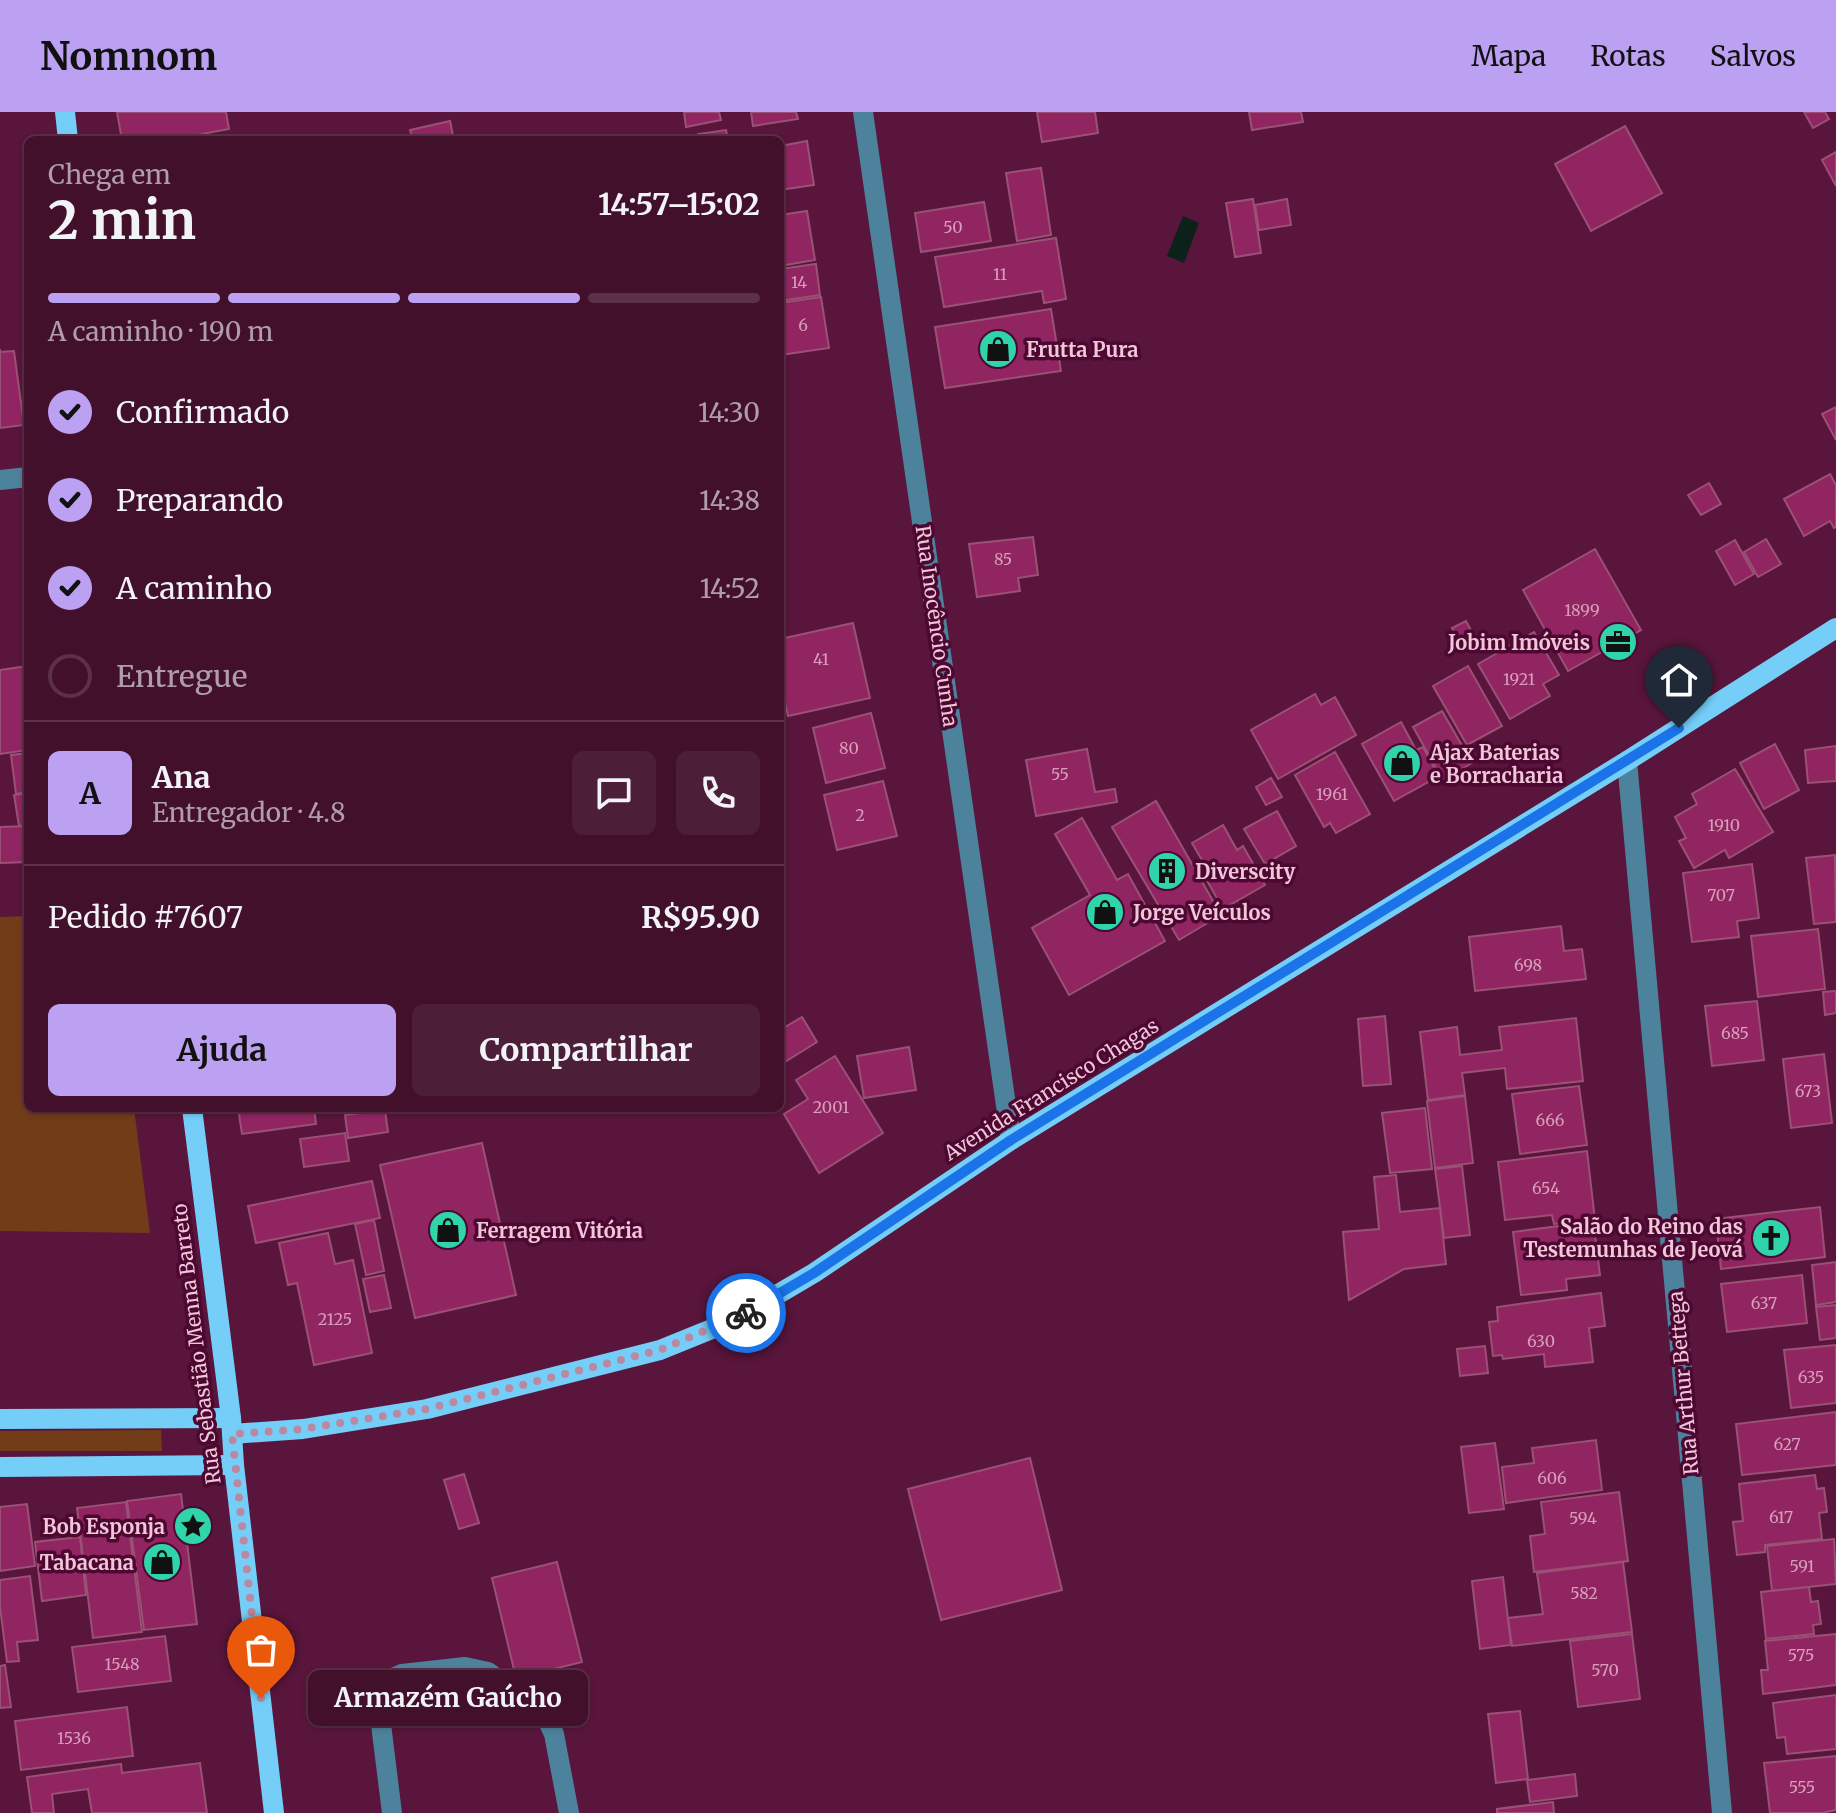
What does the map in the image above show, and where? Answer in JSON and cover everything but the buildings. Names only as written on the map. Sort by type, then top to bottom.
[{"type":"main road","points":[[65,112],[68,136]]},
{"type":"main road","name":"Avenida Francisco Chagas","points":[[0,1419],[303,1429],[427,1409],[660,1350],[734,1320],[814,1273],[1011,1140],[1627,761],[1836,628]]},
{"type":"main road","name":"Rua Sebastião Menna Barreto","points":[[192,1112],[274,1813]]},
{"type":"main road","points":[[0,1467],[234,1465]]},
{"type":"street","name":"Rua Inocêncio Cunha","points":[[863,112],[1011,1140]]},
{"type":"street","points":[[0,480],[24,477]]},
{"type":"street","name":"Rua Arthur Bettega","points":[[1627,761],[1722,1813]]},
{"type":"street","points":[[392,1813],[378,1700],[384,1682],[402,1674],[465,1667],[488,1672],[544,1713],[554,1734],[569,1813]]},
{"type":"shaded area","points":[[1183,216],[1199,223],[1184,263],[1167,256]]},
{"type":"shaded area","points":[[24,916],[24,1112],[135,1112],[150,1233],[0,1231],[0,917]]},
{"type":"shaded area","points":[[161,1430],[162,1451],[0,1451],[0,1431]]},
{"type":"way so far","points":[[261,1698],[232,1434],[303,1429],[427,1409],[660,1350],[746,1313]]},
{"type":"place","name":"Frutta Pura","points":[[998,349]]},
{"type":"place","name":"Jobim Imóveis","points":[[1618,642]]},
{"type":"place","name":"Ajax Baterias e Borracharia","points":[[1402,763]]},
{"type":"place","name":"Diverscity","points":[[1167,871]]},
{"type":"place","name":"Jorge Veículos","points":[[1105,912]]},
{"type":"place","name":"Ferragem Vitória","points":[[448,1230]]},
{"type":"place","name":"Salão do Reino das Testemunhas de Jeová","points":[[1771,1238]]},
{"type":"place","name":"Bob Esponja","points":[[193,1526]]},
{"type":"place","name":"Tabacana","points":[[162,1562]]},
{"type":"place","name":"Armazém Gaúcho","points":[[261,1698]]},
{"type":"route","points":[[746,1313],[814,1273],[1011,1140],[1679,728]]}]
